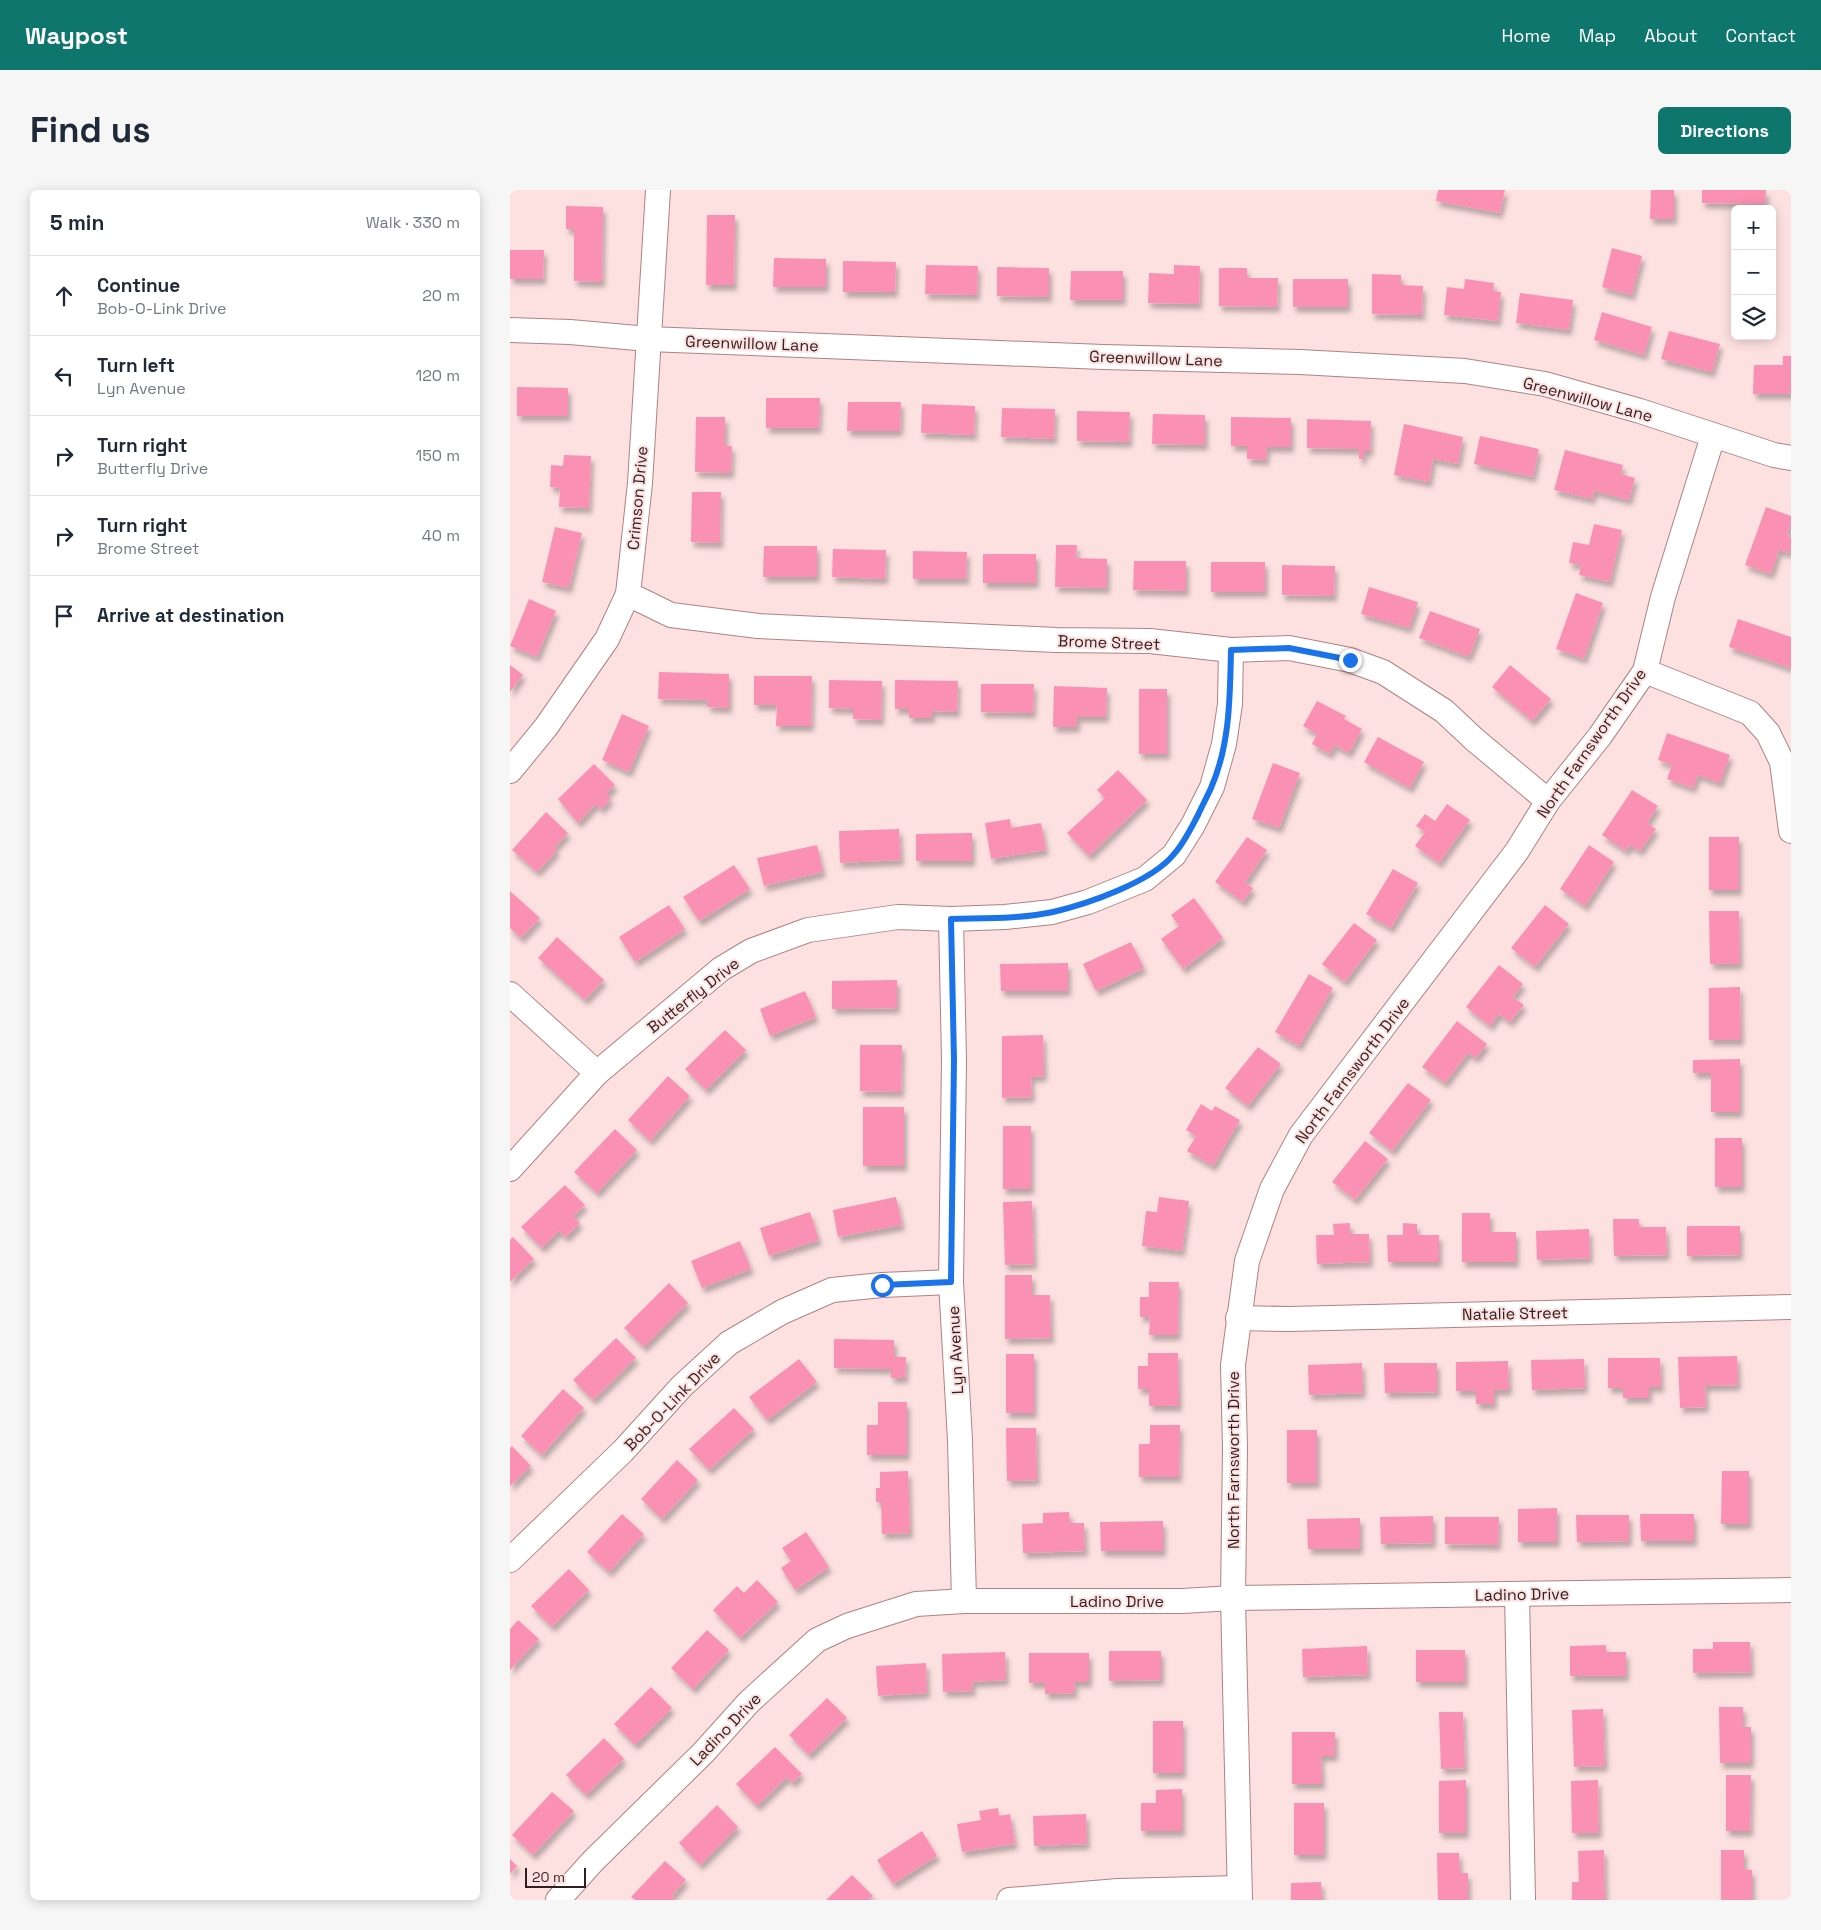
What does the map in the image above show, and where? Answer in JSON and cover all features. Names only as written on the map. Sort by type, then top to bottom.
[{"type":"street","name":"Crimson Drive","points":[[510,771],[546,727],[607,639],[628,594],[640,483],[658,190]]},
{"type":"street","name":"Greenwillow Lane","points":[[510,330],[570,332],[648,339],[1103,357],[1300,362],[1465,371],[1545,384],[1640,411],[1774,455],[1791,458]]},
{"type":"street","name":"North Farnsworth Drive","points":[[1240,1894],[1233,1598],[1235,1448],[1233,1365],[1247,1261],[1272,1189],[1301,1134],[1517,851],[1548,801],[1600,736],[1645,671],[1663,597],[1713,436]]},
{"type":"street","name":"Brome Street","points":[[628,594],[671,615],[758,626],[1046,640],[1150,642],[1231,650],[1289,648],[1350,660],[1383,672],[1444,711],[1475,740],[1548,801]]},
{"type":"street","name":"Butterfly Drive","points":[[510,1169],[597,1073],[721,969],[751,951],[808,930],[898,917],[951,919],[1005,917],[1052,912],[1088,902],[1145,878],[1174,855],[1193,825],[1212,787],[1224,744],[1230,704],[1231,650]]},
{"type":"street","points":[[1645,671],[1750,713],[1756,719],[1768,733],[1782,762],[1791,831]]},
{"type":"street","name":"Lyn Avenue","points":[[951,919],[954,1060],[951,1282],[960,1440],[964,1601]]},
{"type":"street","points":[[510,994],[597,1073]]},
{"type":"street","name":"Bob-O-Link Drive","points":[[510,1560],[623,1451],[682,1386],[729,1343],[782,1312],[832,1290],[882,1285],[951,1282]]},
{"type":"street","name":"Natalie Street","points":[[1238,1318],[1289,1319],[1791,1307]]},
{"type":"street","name":"Ladino Drive","points":[[558,1900],[592,1861],[703,1753],[749,1702],[817,1640],[847,1626],[916,1604],[964,1601],[1182,1601],[1233,1598],[1791,1590]]},
{"type":"street","points":[[1517,1594],[1523,1900]]},
{"type":"street","points":[[1009,1900],[1118,1891],[1240,1894]]},
{"type":"building","points":[[1438,190],[1505,190],[1500,213],[1436,201]]},
{"type":"building","points":[[1651,190],[1674,190],[1674,219],[1650,219]]},
{"type":"building","points":[[1702,190],[1766,190],[1765,204],[1702,203]]},
{"type":"building","points":[[566,206],[603,207],[602,282],[574,281],[574,229],[566,229]]},
{"type":"building","points":[[707,215],[735,215],[734,285],[706,285]]},
{"type":"building","points":[[1612,248],[1642,256],[1632,295],[1602,287]]},
{"type":"building","points":[[510,250],[544,250],[543,279],[510,279]]},
{"type":"building","points":[[774,258],[826,259],[826,287],[773,287]]},
{"type":"building","points":[[843,261],[896,262],[895,292],[843,292]]},
{"type":"building","points":[[926,265],[978,266],[977,295],[925,294]]},
{"type":"building","points":[[1174,265],[1200,266],[1199,304],[1148,303],[1149,273],[1174,274]]},
{"type":"building","points":[[997,267],[1049,268],[1049,297],[997,296]]},
{"type":"building","points":[[1219,268],[1247,268],[1247,278],[1278,278],[1277,307],[1219,306]]},
{"type":"building","points":[[1071,271],[1123,271],[1123,300],[1070,300]]},
{"type":"building","points":[[1372,274],[1401,275],[1401,285],[1423,286],[1422,315],[1372,314]]},
{"type":"building","points":[[1293,279],[1348,279],[1348,307],[1293,307]]},
{"type":"building","points":[[1465,279],[1494,283],[1493,291],[1501,292],[1498,321],[1444,315],[1447,287],[1464,289]]},
{"type":"building","points":[[1520,293],[1573,300],[1569,330],[1516,323]]},
{"type":"building","points":[[1602,312],[1652,327],[1644,355],[1594,340]]},
{"type":"building","points":[[1669,331],[1720,344],[1712,372],[1661,359]]},
{"type":"building","points":[[1783,356],[1791,356],[1791,394],[1753,394],[1754,365],[1783,365]]},
{"type":"building","points":[[517,387],[568,388],[568,416],[517,416]]},
{"type":"building","points":[[766,398],[820,398],[819,428],[766,428]]},
{"type":"building","points":[[848,402],[901,402],[900,431],[847,431]]},
{"type":"building","points":[[922,404],[975,406],[974,435],[921,433]]},
{"type":"building","points":[[1002,408],[1055,409],[1054,439],[1001,437]]},
{"type":"building","points":[[1077,411],[1130,412],[1129,442],[1077,441]]},
{"type":"building","points":[[1153,414],[1205,415],[1205,445],[1152,444]]},
{"type":"building","points":[[696,417],[725,417],[725,446],[732,446],[731,473],[695,472]]},
{"type":"building","points":[[1231,417],[1291,418],[1291,447],[1267,447],[1266,460],[1247,459],[1247,446],[1231,446]]},
{"type":"building","points":[[1307,419],[1371,421],[1370,451],[1364,451],[1364,459],[1359,459],[1359,449],[1307,448]]},
{"type":"building","points":[[1404,424],[1463,437],[1458,464],[1433,459],[1429,482],[1394,475]]},
{"type":"building","points":[[1480,436],[1539,449],[1533,477],[1474,464]]},
{"type":"building","points":[[1565,450],[1623,465],[1621,474],[1635,478],[1629,500],[1594,491],[1592,499],[1554,490]]},
{"type":"building","points":[[564,455],[591,456],[589,508],[559,507],[560,488],[550,487],[551,465],[563,466]]},
{"type":"building","points":[[692,492],[721,492],[720,543],[691,542]]},
{"type":"building","points":[[1766,507],[1791,516],[1787,535],[1791,537],[1789,553],[1779,550],[1771,574],[1745,565]]},
{"type":"building","points":[[1594,524],[1622,530],[1610,582],[1579,575],[1581,565],[1569,563],[1573,542],[1589,545]]},
{"type":"building","points":[[555,527],[582,533],[569,588],[542,582]]},
{"type":"building","points":[[1056,545],[1077,545],[1076,558],[1107,559],[1107,588],[1055,587]]},
{"type":"building","points":[[764,546],[817,546],[817,577],[763,577]]},
{"type":"building","points":[[833,549],[886,550],[885,579],[832,577]]},
{"type":"building","points":[[913,551],[967,552],[966,579],[913,579]]},
{"type":"building","points":[[983,554],[1036,554],[1036,583],[983,583]]},
{"type":"building","points":[[1134,561],[1186,561],[1186,591],[1133,590]]},
{"type":"building","points":[[1211,562],[1265,562],[1265,592],[1211,592]]},
{"type":"building","points":[[1282,565],[1335,566],[1334,596],[1282,595]]},
{"type":"building","points":[[1369,587],[1418,602],[1409,628],[1361,614]]},
{"type":"building","points":[[1576,593],[1603,603],[1584,659],[1556,649]]},
{"type":"building","points":[[529,599],[556,611],[537,657],[510,646]]},
{"type":"building","points":[[1430,611],[1480,629],[1469,657],[1419,638]]},
{"type":"building","points":[[1738,619],[1791,637],[1791,668],[1729,647]]},
{"type":"building","points":[[510,665],[523,675],[510,692]]},
{"type":"building","points":[[1510,665],[1551,699],[1532,721],[1492,687]]},
{"type":"building","points":[[659,672],[729,674],[729,708],[707,707],[708,700],[658,699]]},
{"type":"building","points":[[754,676],[812,676],[811,726],[776,726],[777,705],[754,705]]},
{"type":"building","points":[[829,680],[882,681],[881,720],[853,719],[853,709],[829,708]]},
{"type":"building","points":[[895,680],[958,681],[957,712],[932,711],[932,718],[909,718],[909,709],[895,709]]},
{"type":"building","points":[[981,684],[1034,684],[1033,713],[981,712]]},
{"type":"building","points":[[1054,686],[1107,688],[1106,717],[1077,717],[1077,727],[1053,727]]},
{"type":"building","points":[[1139,689],[1167,689],[1167,754],[1139,754]]},
{"type":"building","points":[[1317,701],[1346,716],[1344,719],[1362,729],[1349,753],[1334,745],[1330,754],[1312,744],[1317,734],[1303,726]]},
{"type":"building","points":[[622,714],[649,726],[629,772],[602,760]]},
{"type":"building","points":[[1667,733],[1730,755],[1720,783],[1698,775],[1693,788],[1667,779],[1672,765],[1658,760]]},
{"type":"building","points":[[1378,737],[1424,762],[1410,788],[1364,762]]},
{"type":"building","points":[[1273,763],[1300,773],[1279,828],[1252,819]]},
{"type":"building","points":[[594,764],[615,785],[606,794],[611,799],[601,809],[596,804],[578,823],[558,799]]},
{"type":"building","points":[[1118,770],[1147,800],[1089,856],[1067,833],[1105,798],[1097,790]]},
{"type":"building","points":[[1632,790],[1658,806],[1647,823],[1656,829],[1640,851],[1630,845],[1626,851],[1602,835]]},
{"type":"building","points":[[1447,804],[1470,820],[1439,863],[1415,846],[1425,832],[1416,826],[1425,814],[1435,821]]},
{"type":"building","points":[[546,812],[568,833],[554,848],[557,851],[537,872],[512,850]]},
{"type":"building","points":[[1010,819],[1011,828],[1041,823],[1046,850],[991,859],[985,823]]},
{"type":"building","points":[[899,829],[901,860],[840,863],[839,831]]},
{"type":"building","points":[[972,833],[972,861],[916,861],[916,834]]},
{"type":"building","points":[[1247,837],[1267,850],[1245,883],[1253,888],[1243,902],[1215,882]]},
{"type":"building","points":[[1709,837],[1739,837],[1739,890],[1709,890]]},
{"type":"building","points":[[817,845],[823,872],[764,886],[757,858]]},
{"type":"building","points":[[1589,845],[1614,862],[1585,906],[1560,889]]},
{"type":"building","points":[[734,865],[750,889],[699,921],[683,897]]},
{"type":"building","points":[[1393,869],[1418,883],[1391,928],[1366,914]]},
{"type":"building","points":[[510,891],[540,918],[521,938],[510,928]]},
{"type":"building","points":[[1194,898],[1223,938],[1183,969],[1161,939],[1179,926],[1171,915]]},
{"type":"building","points":[[669,905],[685,929],[635,962],[619,937]]},
{"type":"building","points":[[1545,905],[1569,924],[1535,967],[1511,948]]},
{"type":"building","points":[[1709,911],[1739,911],[1740,964],[1710,964]]},
{"type":"building","points":[[1354,923],[1377,940],[1345,982],[1322,964]]},
{"type":"building","points":[[557,937],[604,980],[585,1000],[538,958]]},
{"type":"building","points":[[1131,942],[1144,968],[1096,991],[1083,964]]},
{"type":"building","points":[[1068,963],[1068,991],[1001,991],[1000,964]]},
{"type":"building","points":[[1499,965],[1523,984],[1513,997],[1524,1005],[1510,1022],[1499,1014],[1490,1026],[1466,1007]]},
{"type":"building","points":[[1309,974],[1333,988],[1299,1046],[1275,1032]]},
{"type":"building","points":[[897,980],[897,1008],[832,1009],[832,981]]},
{"type":"building","points":[[1740,987],[1741,1040],[1709,1040],[1709,988]]},
{"type":"building","points":[[805,991],[816,1017],[770,1036],[760,1009]]},
{"type":"building","points":[[1457,1021],[1487,1044],[1476,1058],[1468,1053],[1445,1083],[1422,1067]]},
{"type":"building","points":[[725,1030],[746,1050],[706,1090],[685,1069]]},
{"type":"building","points":[[1043,1035],[1044,1076],[1031,1077],[1032,1097],[1002,1098],[1002,1036]]},
{"type":"building","points":[[860,1045],[902,1045],[901,1092],[860,1091]]},
{"type":"building","points":[[1258,1047],[1281,1064],[1248,1106],[1225,1088]]},
{"type":"building","points":[[1740,1059],[1740,1112],[1711,1112],[1711,1073],[1693,1073],[1693,1060]]},
{"type":"building","points":[[668,1076],[690,1096],[650,1141],[628,1120]]},
{"type":"building","points":[[1408,1083],[1431,1100],[1392,1151],[1369,1133]]},
{"type":"building","points":[[1201,1104],[1212,1111],[1215,1106],[1240,1120],[1213,1166],[1187,1151],[1196,1136],[1186,1130]]},
{"type":"building","points":[[863,1107],[904,1107],[904,1166],[863,1166]]},
{"type":"building","points":[[1003,1126],[1031,1126],[1031,1189],[1003,1189]]},
{"type":"building","points":[[615,1129],[637,1150],[597,1193],[574,1172]]},
{"type":"building","points":[[1715,1138],[1742,1138],[1742,1187],[1715,1187]]},
{"type":"building","points":[[1365,1141],[1388,1159],[1355,1200],[1332,1182]]},
{"type":"building","points":[[565,1185],[585,1205],[573,1216],[580,1223],[566,1237],[559,1231],[542,1248],[521,1227]]},
{"type":"building","points":[[896,1197],[902,1225],[838,1237],[833,1210]]},
{"type":"building","points":[[1159,1197],[1189,1201],[1182,1251],[1142,1246],[1146,1211],[1157,1212]]},
{"type":"building","points":[[1032,1201],[1034,1264],[1005,1265],[1003,1202]]},
{"type":"building","points":[[810,1212],[819,1240],[769,1256],[760,1228]]},
{"type":"building","points":[[1462,1213],[1490,1213],[1490,1232],[1516,1232],[1516,1262],[1462,1262]]},
{"type":"building","points":[[1613,1219],[1639,1219],[1639,1227],[1666,1227],[1667,1255],[1614,1256]]},
{"type":"building","points":[[1350,1223],[1350,1234],[1369,1234],[1370,1262],[1317,1264],[1316,1235],[1334,1235],[1333,1224]]},
{"type":"building","points":[[1403,1223],[1417,1224],[1417,1235],[1439,1235],[1439,1262],[1388,1262],[1387,1235],[1403,1235]]},
{"type":"building","points":[[1687,1226],[1740,1226],[1740,1255],[1687,1256]]},
{"type":"building","points":[[1589,1229],[1590,1258],[1537,1260],[1536,1231]]},
{"type":"building","points":[[513,1237],[534,1259],[510,1282],[510,1240]]},
{"type":"building","points":[[740,1241],[751,1269],[702,1288],[691,1261]]},
{"type":"building","points":[[1005,1275],[1032,1275],[1032,1295],[1050,1295],[1051,1338],[1005,1339]]},
{"type":"building","points":[[1149,1282],[1179,1282],[1178,1335],[1149,1335],[1150,1317],[1140,1317],[1140,1297],[1149,1297]]},
{"type":"building","points":[[669,1283],[688,1303],[644,1347],[624,1328]]},
{"type":"building","points":[[616,1338],[636,1358],[593,1400],[573,1380]]},
{"type":"building","points":[[834,1339],[894,1340],[894,1357],[906,1357],[905,1378],[891,1378],[891,1369],[834,1368]]},
{"type":"building","points":[[1148,1353],[1178,1353],[1179,1406],[1149,1406],[1149,1389],[1138,1389],[1138,1366],[1148,1366]]},
{"type":"building","points":[[1006,1354],[1034,1354],[1034,1413],[1006,1413]]},
{"type":"building","points":[[1737,1356],[1738,1385],[1705,1386],[1706,1407],[1680,1408],[1678,1357]]},
{"type":"building","points":[[1608,1358],[1660,1358],[1661,1387],[1649,1387],[1649,1398],[1623,1398],[1623,1388],[1608,1388]]},
{"type":"building","points":[[799,1359],[817,1382],[767,1420],[749,1397]]},
{"type":"building","points":[[1584,1359],[1585,1388],[1532,1390],[1531,1360]]},
{"type":"building","points":[[1508,1361],[1509,1390],[1494,1390],[1494,1404],[1476,1404],[1476,1391],[1456,1391],[1456,1362]]},
{"type":"building","points":[[1362,1363],[1363,1393],[1309,1395],[1308,1365]]},
{"type":"building","points":[[1384,1363],[1437,1363],[1437,1392],[1385,1393]]},
{"type":"building","points":[[563,1389],[584,1408],[542,1455],[521,1436]]},
{"type":"building","points":[[878,1402],[907,1402],[907,1455],[867,1455],[867,1425],[878,1425]]},
{"type":"building","points":[[734,1408],[754,1429],[709,1470],[689,1449]]},
{"type":"building","points":[[1150,1425],[1180,1425],[1179,1477],[1139,1477],[1139,1444],[1150,1444]]},
{"type":"building","points":[[1006,1428],[1036,1428],[1037,1480],[1007,1481]]},
{"type":"building","points":[[1287,1430],[1317,1430],[1317,1483],[1287,1483]]},
{"type":"building","points":[[512,1446],[531,1466],[510,1486],[510,1448]]},
{"type":"building","points":[[677,1460],[698,1480],[662,1519],[641,1499]]},
{"type":"building","points":[[908,1471],[910,1533],[882,1534],[881,1502],[876,1502],[876,1488],[880,1488],[880,1472]]},
{"type":"building","points":[[1722,1471],[1749,1471],[1749,1524],[1721,1524]]},
{"type":"building","points":[[1557,1508],[1557,1542],[1518,1542],[1518,1509]]},
{"type":"building","points":[[1069,1512],[1070,1523],[1084,1523],[1085,1551],[1023,1553],[1022,1524],[1043,1523],[1043,1513]]},
{"type":"building","points":[[622,1514],[644,1534],[609,1572],[587,1552]]},
{"type":"building","points":[[1640,1514],[1694,1514],[1694,1541],[1641,1541]]},
{"type":"building","points":[[1576,1515],[1629,1515],[1629,1541],[1577,1542]]},
{"type":"building","points":[[1433,1516],[1433,1543],[1381,1544],[1380,1517]]},
{"type":"building","points":[[1445,1517],[1499,1517],[1498,1545],[1445,1544]]},
{"type":"building","points":[[1360,1518],[1360,1549],[1308,1549],[1307,1519]]},
{"type":"building","points":[[1163,1521],[1163,1551],[1101,1551],[1100,1522]]},
{"type":"building","points":[[806,1532],[829,1567],[795,1590],[781,1568],[791,1561],[782,1548]]},
{"type":"building","points":[[569,1569],[589,1590],[552,1627],[531,1606]]},
{"type":"building","points":[[757,1580],[778,1602],[740,1638],[713,1610],[737,1586],[744,1593]]},
{"type":"building","points":[[518,1620],[539,1639],[510,1670],[510,1629]]},
{"type":"building","points":[[707,1630],[729,1650],[693,1689],[671,1668]]},
{"type":"building","points":[[1713,1642],[1750,1642],[1751,1672],[1693,1673],[1693,1649],[1713,1649]]},
{"type":"building","points":[[1606,1645],[1606,1652],[1626,1652],[1626,1676],[1570,1676],[1570,1646]]},
{"type":"building","points":[[1367,1646],[1368,1675],[1303,1677],[1302,1649]]},
{"type":"building","points":[[1416,1650],[1465,1650],[1465,1682],[1416,1682]]},
{"type":"building","points":[[1109,1651],[1161,1651],[1161,1680],[1109,1681]]},
{"type":"building","points":[[1005,1652],[1006,1680],[972,1682],[973,1691],[943,1692],[942,1654]]},
{"type":"building","points":[[1029,1653],[1089,1653],[1089,1682],[1074,1682],[1075,1693],[1045,1694],[1045,1683],[1029,1683]]},
{"type":"building","points":[[926,1663],[927,1693],[878,1696],[876,1666]]},
{"type":"building","points":[[651,1687],[672,1708],[635,1745],[614,1724]]},
{"type":"building","points":[[827,1698],[847,1718],[809,1755],[789,1735]]},
{"type":"building","points":[[1719,1707],[1743,1707],[1743,1727],[1751,1727],[1751,1763],[1720,1763]]},
{"type":"building","points":[[1603,1709],[1605,1766],[1574,1767],[1572,1710]]},
{"type":"building","points":[[1439,1712],[1463,1712],[1465,1768],[1441,1769]]},
{"type":"building","points":[[1153,1721],[1183,1721],[1183,1773],[1153,1773]]},
{"type":"building","points":[[1292,1732],[1335,1732],[1335,1756],[1321,1756],[1322,1784],[1292,1784]]},
{"type":"building","points":[[604,1738],[624,1759],[586,1795],[566,1775]]},
{"type":"building","points":[[775,1747],[802,1774],[792,1783],[787,1777],[757,1806],[736,1784]]},
{"type":"building","points":[[1726,1775],[1751,1775],[1750,1831],[1726,1831]]},
{"type":"building","points":[[1466,1780],[1466,1833],[1439,1833],[1439,1781]]},
{"type":"building","points":[[1598,1780],[1599,1833],[1572,1833],[1571,1781]]},
{"type":"building","points":[[1182,1789],[1182,1831],[1141,1831],[1141,1803],[1156,1803],[1156,1790]]},
{"type":"building","points":[[552,1792],[574,1811],[533,1855],[512,1835]]},
{"type":"building","points":[[1294,1803],[1324,1803],[1324,1855],[1294,1855]]},
{"type":"building","points":[[717,1805],[738,1827],[700,1865],[679,1843]]},
{"type":"building","points":[[998,1808],[999,1816],[1010,1814],[1015,1844],[962,1852],[957,1824],[981,1820],[979,1811]]},
{"type":"building","points":[[1086,1814],[1087,1844],[1034,1846],[1033,1816]]},
{"type":"building","points":[[922,1831],[937,1856],[893,1884],[877,1860]]},
{"type":"building","points":[[1604,1850],[1605,1900],[1572,1900],[1572,1882],[1579,1882],[1578,1851]]},
{"type":"building","points":[[1721,1850],[1744,1850],[1744,1869],[1752,1870],[1752,1900],[1721,1900]]},
{"type":"building","points":[[1437,1853],[1459,1853],[1460,1873],[1468,1873],[1468,1900],[1438,1900]]},
{"type":"building","points":[[510,1859],[517,1866],[510,1874]]},
{"type":"building","points":[[665,1861],[686,1880],[672,1896],[676,1900],[635,1900],[631,1897]]},
{"type":"building","points":[[852,1875],[873,1896],[868,1900],[826,1900]]},
{"type":"building","points":[[1321,1882],[1322,1900],[1291,1900],[1291,1883]]},
{"type":"route","points":[[882,1285],[951,1282],[954,1060],[951,919],[1005,917],[1052,912],[1088,902],[1145,878],[1174,855],[1193,825],[1212,787],[1224,744],[1230,704],[1231,650],[1289,648],[1350,660]]}]
